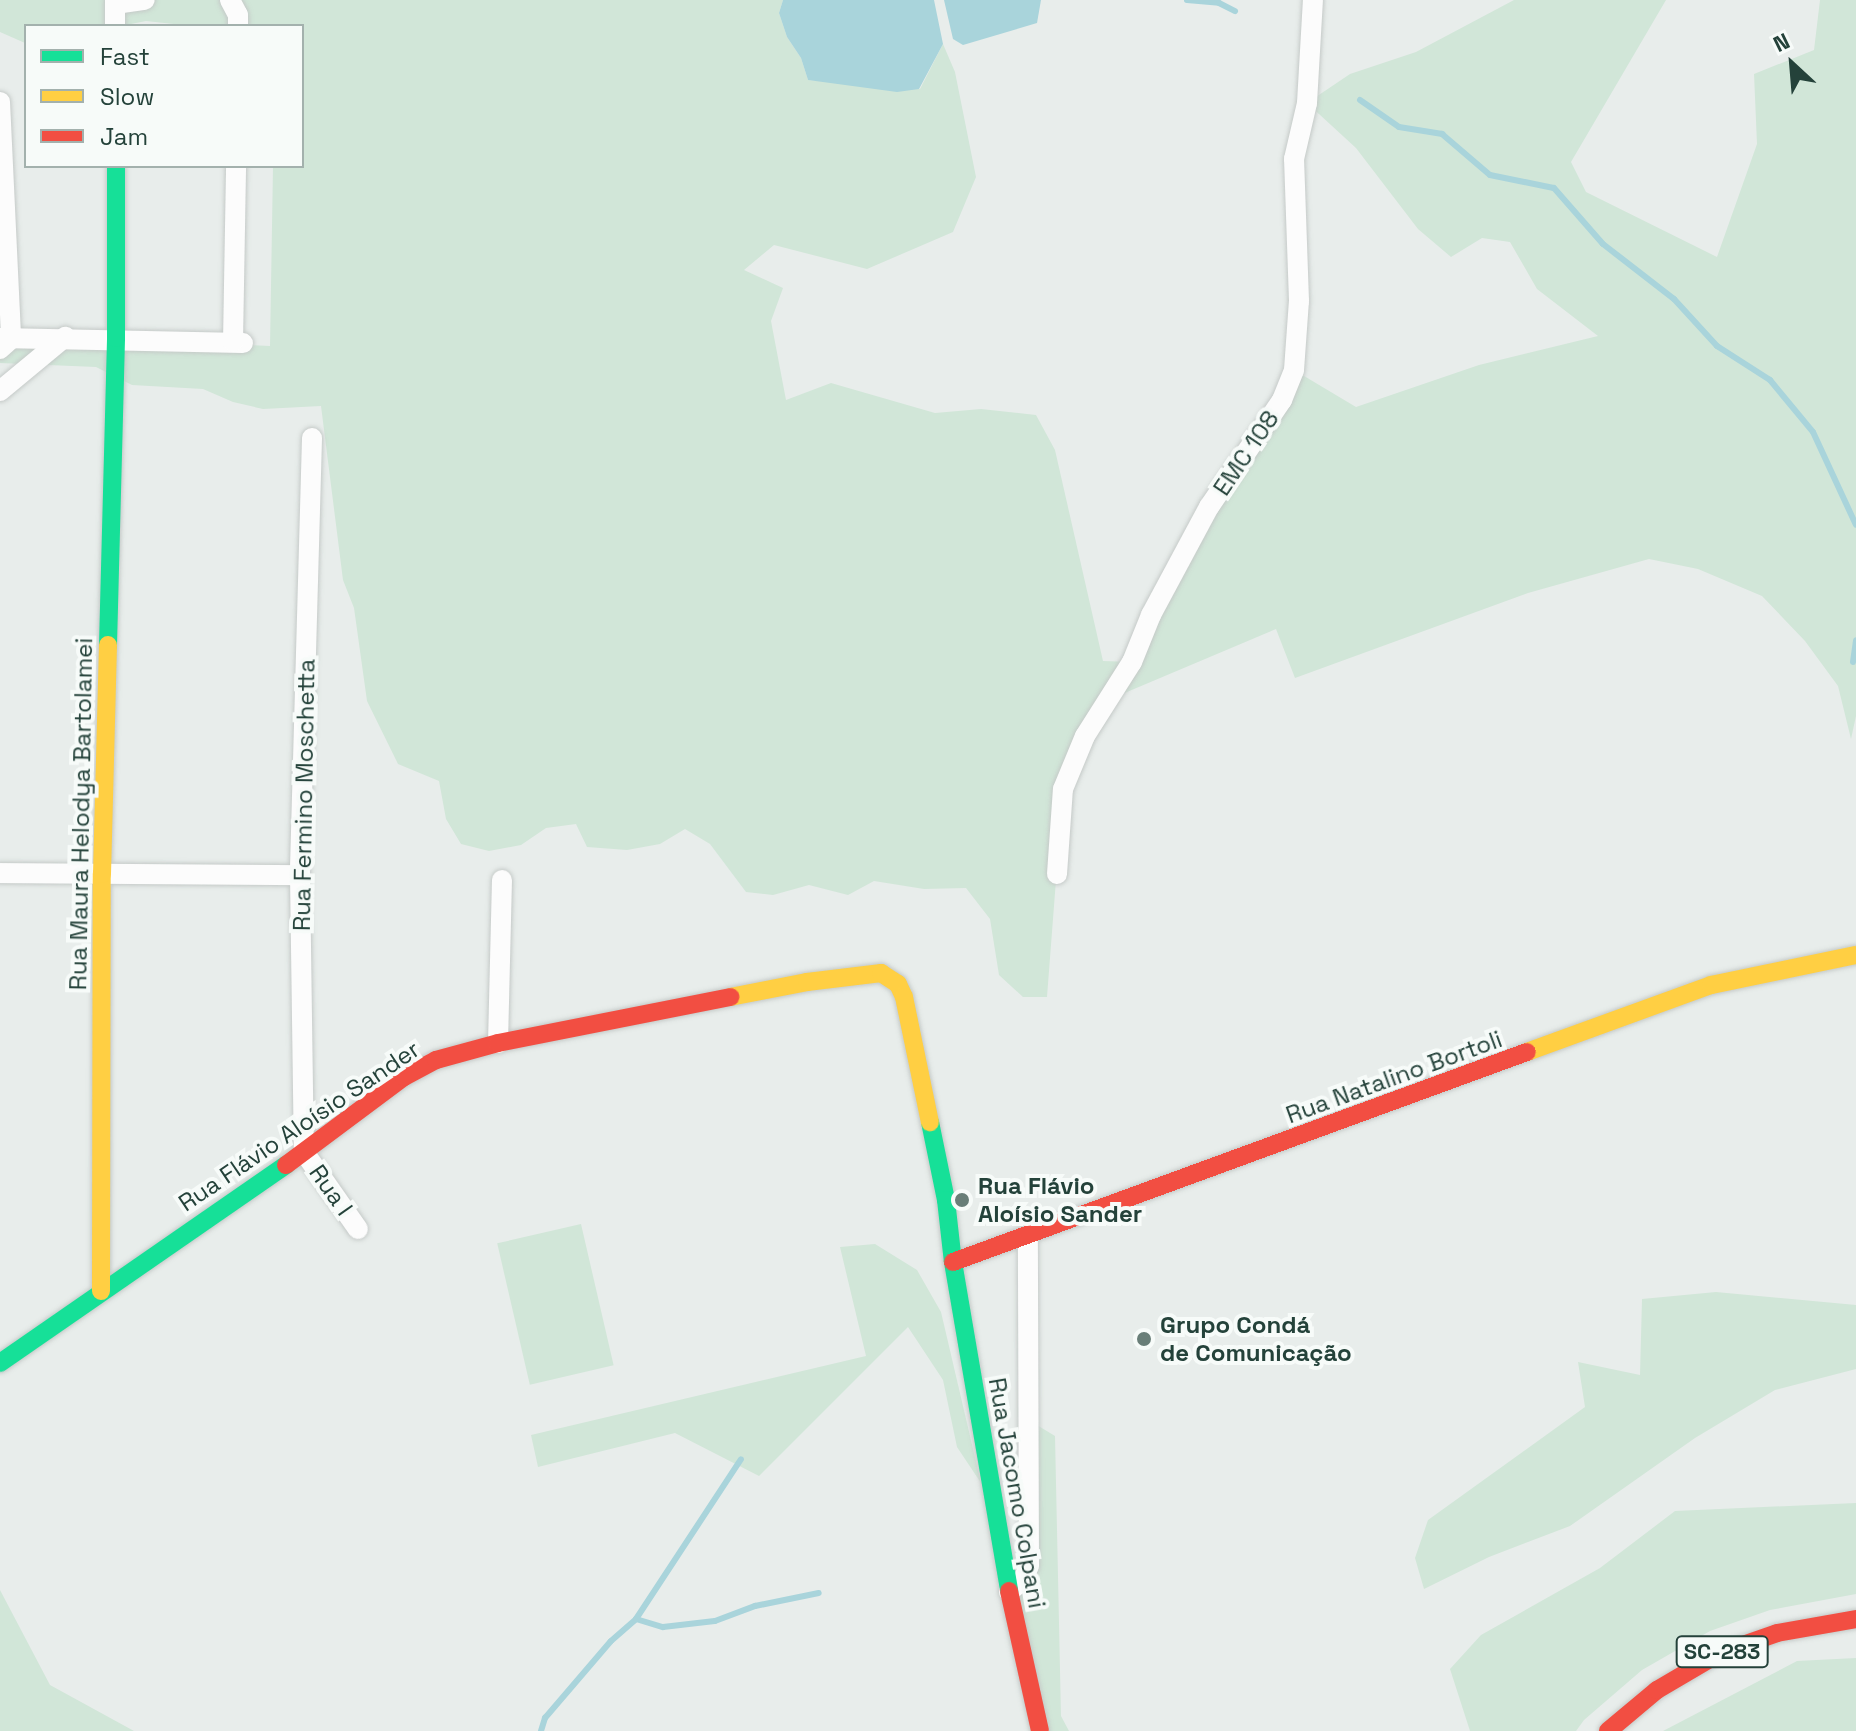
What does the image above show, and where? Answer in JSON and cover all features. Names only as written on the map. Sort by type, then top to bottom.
[{"type":"street","points":[[115,24],[115,2],[145,0]]},
{"type":"street","points":[[230,0],[238,15],[238,24]]},
{"type":"street","name":"EMC 108","points":[[1057,874],[1063,789],[1085,736],[1132,662],[1151,615],[1209,507],[1282,400],[1294,370],[1299,285],[1294,159],[1307,103],[1313,0]]},
{"type":"street","points":[[0,102],[4,342],[65,337],[238,342],[236,168]]},
{"type":"street","name":"Rua Maura Helodya Bartolamei","points":[[101,1291],[102,874],[116,338],[116,168]]},
{"type":"street","points":[[0,391],[65,337]]},
{"type":"street","name":"Rua Fermino Moschetta","points":[[304,1152],[300,875],[312,438]]},
{"type":"street","points":[[0,873],[300,875]]},
{"type":"street","points":[[498,1043],[502,880]]},
{"type":"street","name":"Rua Natalino Bortoli","points":[[953,1262],[1711,985],[1856,955]]},
{"type":"street","name":"Rua Flávio Aloísio Sander","points":[[0,1363],[304,1152],[404,1077],[436,1060],[498,1043],[861,973],[891,977],[904,997],[946,1200],[953,1262]]},
{"type":"street","name":"Rua I","points":[[304,1152],[358,1229]]},
{"type":"street","points":[[1008,1584],[1023,1580],[1029,1565],[1028,1237]]},
{"type":"street","name":"Rua Jacomo Colpani","points":[[953,1262],[1008,1584],[1040,1731]]},
{"type":"street","name":"SC-283","points":[[1608,1731],[1657,1690],[1720,1653],[1777,1633],[1856,1619]]},
{"type":"green space","points":[[0,0],[783,0],[779,13],[808,80],[920,89],[943,44],[955,72],[976,177],[953,232],[867,269],[774,245],[744,270],[783,288],[771,321],[786,400],[831,383],[935,413],[981,409],[1036,415],[1055,450],[1103,661],[1132,662],[1294,370],[1356,407],[1479,365],[1598,336],[1537,289],[1510,242],[1482,238],[1451,257],[1418,229],[1356,148],[1307,103],[1350,74],[1416,52],[1514,0],[1666,0],[1571,162],[1586,192],[1717,257],[1757,144],[1754,74],[1814,50],[1820,0],[1856,0],[1856,716],[1851,739],[1838,686],[1805,641],[1762,596],[1698,569],[1649,559],[1528,593],[1295,678],[1276,629],[1108,700],[1063,789],[1047,997],[1023,997],[999,975],[990,919],[966,888],[924,889],[874,881],[848,895],[809,885],[773,895],[746,892],[710,844],[685,829],[660,844],[627,850],[587,847],[576,824],[546,828],[521,845],[489,851],[461,844],[446,819],[439,781],[398,764],[367,701],[354,608],[343,580],[321,406],[263,409],[233,402],[203,389],[132,385],[96,367],[0,363],[0,342],[157,341],[270,346],[273,168],[304,168],[304,24],[174,24],[146,21],[131,24],[24,24],[24,43],[0,32]]},
{"type":"green space","points":[[581,1224],[614,1365],[530,1385],[497,1243]]},
{"type":"green space","points":[[875,1244],[917,1270],[941,1312],[981,1483],[957,1447],[943,1380],[908,1327],[759,1476],[675,1433],[538,1467],[531,1435],[866,1356],[840,1247]]},
{"type":"green space","points":[[1716,1292],[1856,1305],[1856,1369],[1775,1390],[1695,1438],[1570,1526],[1489,1557],[1424,1589],[1415,1558],[1428,1520],[1585,1407],[1578,1362],[1640,1375],[1642,1299]]},
{"type":"green space","points":[[1027,1419],[1055,1436],[1061,1716],[1069,1731],[1040,1731],[1009,1592],[1023,1580]]},
{"type":"green space","points":[[1856,1503],[1856,1594],[1770,1610],[1710,1631],[1642,1670],[1584,1720],[1576,1731],[1470,1731],[1450,1669],[1481,1635],[1600,1568],[1675,1511]]},
{"type":"green space","points":[[0,1590],[50,1685],[134,1731],[0,1731]]},
{"type":"green space","points":[[1856,1658],[1856,1731],[1663,1731],[1797,1661]]},
{"type":"water","points":[[783,0],[934,0],[943,44],[919,89],[897,92],[808,80],[779,13]]},
{"type":"water","points":[[944,0],[1041,0],[1037,23],[963,45],[953,39]]},
{"type":"waterway","points":[[1187,0],[1219,3],[1235,11]]},
{"type":"waterway","points":[[1360,100],[1399,127],[1442,134],[1490,175],[1554,188],[1603,244],[1674,299],[1717,346],[1770,380],[1813,432],[1856,525]]},
{"type":"waterway","points":[[1853,662],[1856,640]]},
{"type":"waterway","points":[[541,1731],[545,1718],[611,1641],[636,1619],[741,1459]]},
{"type":"waterway","points":[[636,1619],[663,1627],[715,1621],[755,1606],[819,1593]]},
{"type":"traffic: fast","points":[[108,645],[116,338],[116,168]]},
{"type":"traffic: fast","points":[[930,1122],[946,1200],[953,1262],[1009,1591]]},
{"type":"traffic: fast","points":[[0,1363],[286,1165]]},
{"type":"traffic: slow","points":[[101,1291],[102,874],[108,645]]},
{"type":"traffic: slow","points":[[1527,1052],[1711,985],[1856,955]]},
{"type":"traffic: slow","points":[[730,997],[807,982],[881,973],[898,984],[904,997],[930,1122]]},
{"type":"traffic: jam","points":[[286,1165],[404,1077],[436,1060],[498,1043],[730,997]]},
{"type":"traffic: jam","points":[[953,1262],[1527,1052]]},
{"type":"traffic: jam","points":[[1009,1591],[1040,1731]]},
{"type":"traffic: jam","points":[[1608,1731],[1657,1690],[1720,1653],[1777,1633],[1856,1619]]},
{"type":"place","name":"Rua Flávio Aloísio Sander","points":[[962,1200]]},
{"type":"place","name":"Grupo Condá de Comunicação","points":[[1144,1339]]}]
